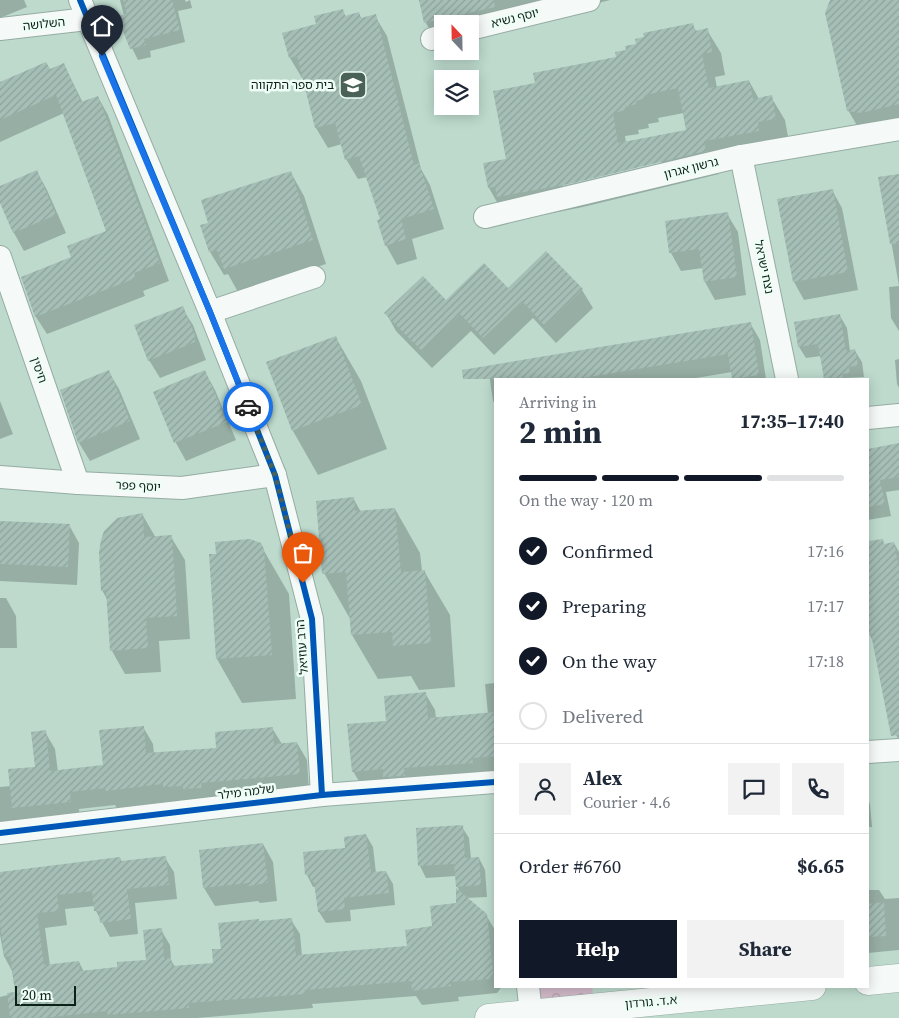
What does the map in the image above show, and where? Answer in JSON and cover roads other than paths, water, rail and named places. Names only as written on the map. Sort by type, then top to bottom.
[{"type":"street","name":"יוסף נשיא","points":[[479,27],[589,0]]},
{"type":"street","name":"השלושה","points":[[0,29],[84,10]]},
{"type":"street","name":"הרב עוזיאל","points":[[84,10],[210,312],[275,475],[312,619],[322,795]]},
{"type":"street","name":"גרשון אגרון","points":[[485,217],[741,156],[899,129]]},
{"type":"street","name":"נצח ישראל","points":[[741,156],[787,378]]},
{"type":"street","name":"חיסין","points":[[0,257],[78,483]]},
{"type":"street","points":[[210,312],[314,276]]},
{"type":"street","points":[[869,418],[899,415]]},
{"type":"street","name":"יוסף פפר","points":[[0,477],[182,488],[275,475]]},
{"type":"street","points":[[869,752],[899,750]]},
{"type":"street","name":"שלמה מילר","points":[[0,833],[322,795],[494,782]]},
{"type":"street","points":[[869,981],[899,978]]},
{"type":"street","points":[[528,988],[531,1014]]},
{"type":"street","name":"א.ד. גורדון","points":[[489,1018],[792,988]]},
{"type":"place","name":"בית ספר התקווה","points":[[353,85]]}]
